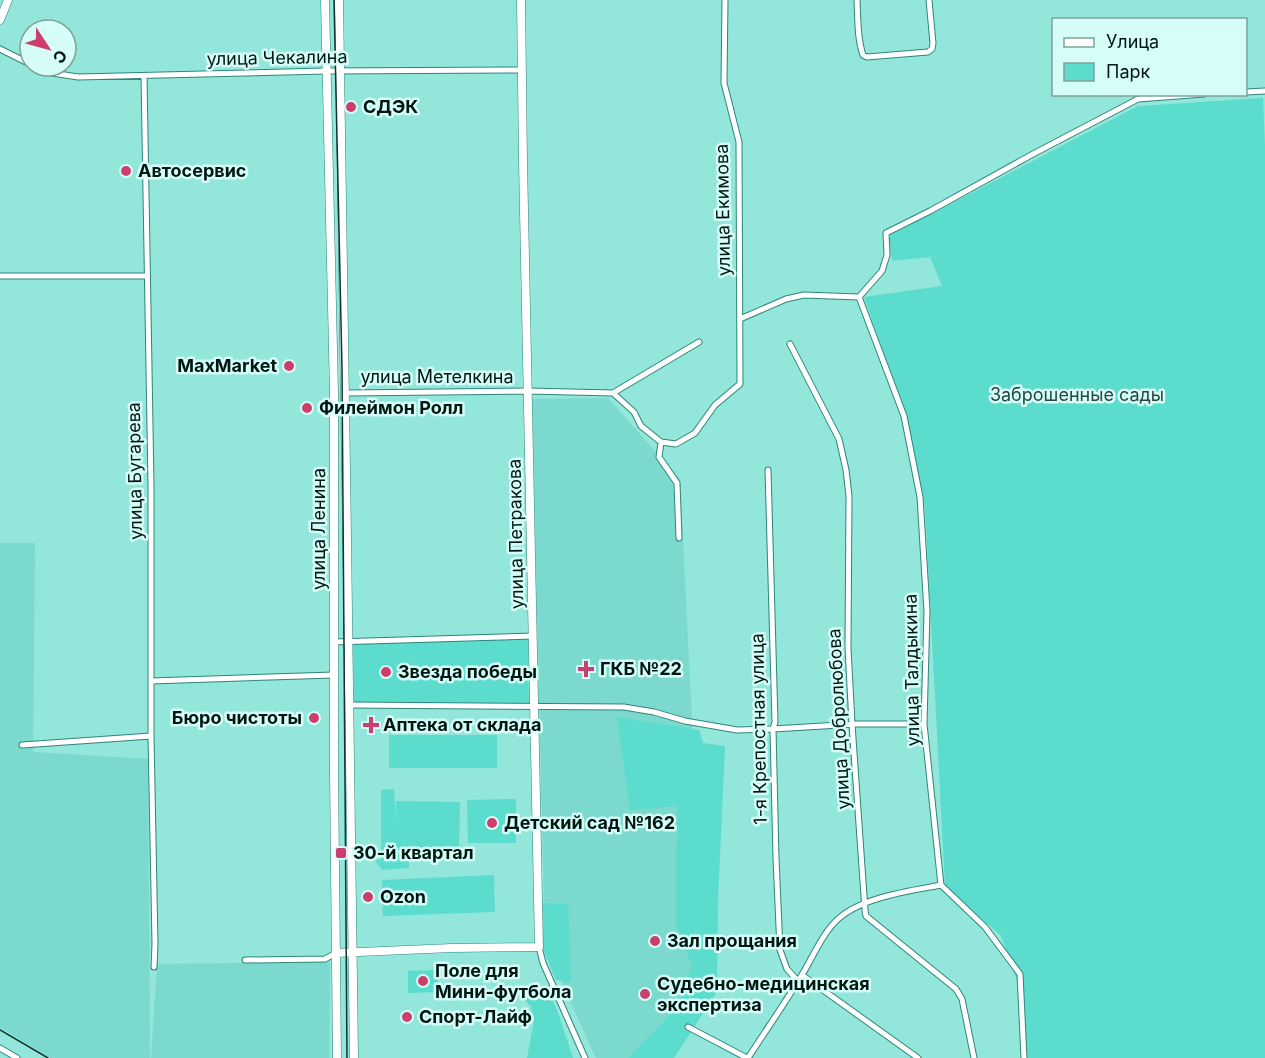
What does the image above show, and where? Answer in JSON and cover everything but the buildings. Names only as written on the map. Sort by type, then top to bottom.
[{"type":"main road","points":[[0,20],[8,0]]},
{"type":"main road","name":"улица Ленина","points":[[325,0],[334,393],[337,1058]]},
{"type":"main road","name":"улица Ленина","points":[[339,0],[354,1058]]},
{"type":"main road","name":"улица Петракова","points":[[521,0],[539,947]]},
{"type":"main road","points":[[336,953],[539,947]]},
{"type":"street","name":"улица Екимова","points":[[661,442],[676,444],[695,433],[715,405],[740,384],[739,142],[724,83],[725,0]]},
{"type":"street","points":[[857,0],[861,50],[867,57],[928,52],[932,49],[929,0]]},
{"type":"street","points":[[0,49],[18,58]]},
{"type":"street","name":"улица Чекалина","points":[[78,77],[326,71],[522,70]]},
{"type":"street","name":"улица Бугарева","points":[[144,76],[151,485],[154,967]]},
{"type":"street","points":[[1247,92],[1265,91]]},
{"type":"street","points":[[740,319],[786,299],[804,295],[859,297],[882,271],[887,255],[886,233],[1138,99],[1178,96]]},
{"type":"street","points":[[0,276],[147,276]]},
{"type":"street","name":"улица Талдыкина","points":[[859,297],[904,416],[920,497],[927,611],[924,724],[941,885]]},
{"type":"street","points":[[679,538],[677,483],[659,457],[661,442],[641,426],[634,412],[613,393],[699,342]]},
{"type":"street","name":"улица Добролюбова","points":[[790,344],[839,439],[846,470],[849,496],[848,648],[866,916],[956,989],[962,999],[974,1058]]},
{"type":"street","name":"улица Метелкина","points":[[346,393],[528,391],[613,393]]},
{"type":"street","name":"1-я Крепостная улица","points":[[768,470],[780,950],[787,969],[798,981]]},
{"type":"street","points":[[334,642],[533,636]]},
{"type":"street","points":[[151,681],[334,675]]},
{"type":"street","points":[[349,705],[624,707],[737,730],[852,724],[924,724]]},
{"type":"street","points":[[22,746],[151,736]]},
{"type":"street","points":[[688,1027],[747,1058],[802,975],[825,934],[838,918],[865,903],[886,896],[941,885],[985,927],[1020,974],[1024,1058]]},
{"type":"street","name":"улица Петракова","points":[[539,947],[543,963],[585,1058]]},
{"type":"street","points":[[245,960],[325,958],[336,953]]},
{"type":"street","points":[[802,975],[918,1058]]},
{"type":"street","points":[[0,1048],[17,1058]]},
{"type":"shaded area","points":[[608,398],[680,479],[708,981],[661,1058],[596,1058],[545,945],[532,399]]},
{"type":"shaded area","points":[[0,543],[35,543],[33,752],[148,759],[150,1058],[51,1058],[0,1028]]},
{"type":"shaded area","points":[[330,962],[329,1058],[151,1058],[157,964]]},
{"type":"green space","name":"Заброшенные сады","points":[[1263,98],[1265,146],[1265,1058],[1025,1058],[1022,996],[1001,936],[945,885],[925,507],[902,405],[864,297],[942,286],[930,257],[892,261],[889,236],[1138,106]]},
{"type":"green space","points":[[528,638],[529,705],[354,704],[353,641]]},
{"type":"green space","points":[[617,717],[699,730],[703,743],[725,746],[718,901],[717,992],[674,1058],[629,1058],[680,1004],[692,965],[676,924],[677,806],[630,810]]},
{"type":"green space","points":[[389,735],[497,735],[497,768],[389,768]]},
{"type":"green space","points":[[394,789],[396,819],[396,801],[460,802],[459,850],[397,850],[397,854],[409,857],[409,868],[382,870],[375,860],[381,859],[381,790]]},
{"type":"green space","points":[[516,799],[516,843],[468,843],[467,800]]},
{"type":"green space","points":[[494,875],[495,912],[383,916],[382,880]]},
{"type":"green space","points":[[543,903],[568,904],[571,982],[556,980],[542,947]]},
{"type":"green space","name":"Поле для Мини-футбола","points":[[438,970],[438,992],[408,993],[408,971]]},
{"type":"green space","points":[[528,987],[547,989],[557,1010],[573,1058],[527,1058],[534,1020],[531,1007],[520,995]]},
{"type":"tram line","points":[[334,0],[342,369],[347,1058]]},
{"type":"tram line","points":[[0,1030],[48,1058]]},
{"type":"place","name":"СДЭК","points":[[351,107]]},
{"type":"place","name":"Автосервис","points":[[126,171]]},
{"type":"place","name":"MaxMarket","points":[[289,366]]},
{"type":"place","name":"Филеймон Ролл","points":[[307,408]]},
{"type":"place","name":"ГКБ №22","points":[[586,669]]},
{"type":"place","name":"Звезда победы","points":[[386,672]]},
{"type":"place","name":"Бюро чистоты","points":[[314,718]]},
{"type":"place","name":"Аптека от склада","points":[[371,725]]},
{"type":"place","name":"Детский сад №162","points":[[492,823]]},
{"type":"place","name":"30-й квартал","points":[[341,853]]},
{"type":"place","name":"Ozon","points":[[368,897]]},
{"type":"place","name":"Зал прощания","points":[[655,941]]},
{"type":"place","name":"Поле для Мини-футбола","points":[[423,981]]},
{"type":"place","name":"Судебно-медицинская экспертиза","points":[[645,994]]},
{"type":"place","name":"Спорт-Лайф","points":[[407,1017]]}]
